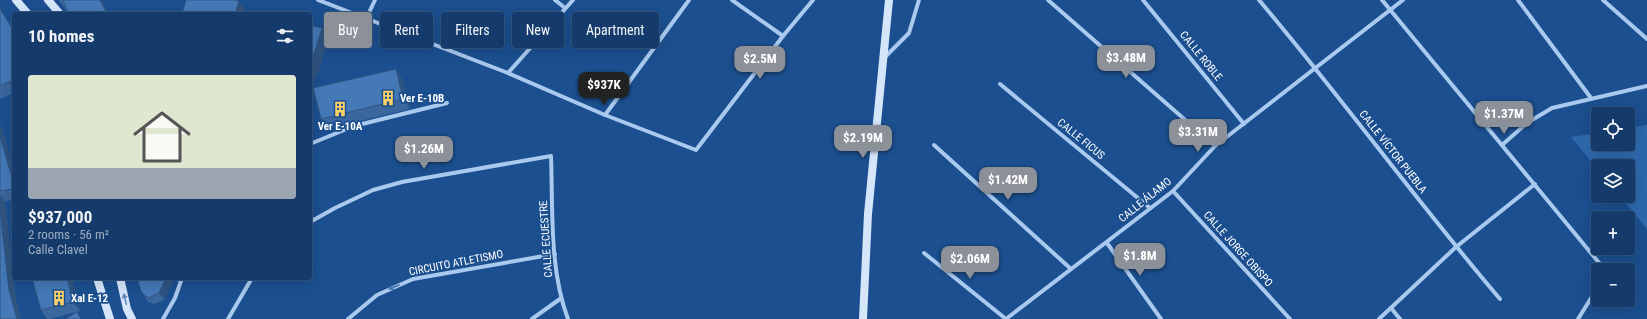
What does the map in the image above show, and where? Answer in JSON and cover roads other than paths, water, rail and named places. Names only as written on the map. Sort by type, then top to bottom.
[{"type":"street","points":[[16,0],[26,12]]},
{"type":"street","points":[[48,0],[58,12]]},
{"type":"street","points":[[318,0],[348,12]]},
{"type":"street","points":[[369,12],[375,0]]},
{"type":"street","points":[[555,0],[565,8]]},
{"type":"street","points":[[508,73],[573,0]]},
{"type":"street","points":[[605,115],[689,0]]},
{"type":"street","points":[[732,0],[783,36]]},
{"type":"street","points":[[372,21],[508,73],[605,115],[696,150],[783,36],[813,0]]},
{"type":"street","points":[[863,319],[868,214],[889,0]]},
{"type":"street","points":[[883,60],[909,32],[919,0]]},
{"type":"street","points":[[1048,0],[1215,146]]},
{"type":"street","name":"CALLE ROBLE","points":[[1143,0],[1244,124]]},
{"type":"street","name":"CALLE VÍCTOR PUEBLA","points":[[1259,0],[1316,67],[1456,247],[1500,298]]},
{"type":"street","points":[[1382,0],[1535,184],[1598,263]]},
{"type":"street","name":"CALLE ÁLAMO","points":[[1006,319],[1071,269],[1107,244],[1173,191],[1215,146],[1316,67],[1392,11],[1403,0]]},
{"type":"street","points":[[1518,0],[1591,98]]},
{"type":"street","points":[[1603,0],[1647,39]]},
{"type":"street","name":"CALLE FICUS","points":[[1000,84],[1150,208]]},
{"type":"street","points":[[1502,145],[1527,123],[1552,108],[1647,86]]},
{"type":"street","points":[[312,143],[354,126],[447,103]]},
{"type":"street","points":[[934,145],[1071,269]]},
{"type":"street","name":"CALLE ECUESTRE","points":[[312,221],[367,193],[402,182],[550,156],[555,254],[560,299],[568,319]]},
{"type":"street","points":[[1379,319],[1456,247],[1535,184]]},
{"type":"street","name":"CALLE JORGE OBISPO","points":[[1173,191],[1290,319]]},
{"type":"street","points":[[1107,244],[1161,319]]},
{"type":"street","name":"CIRCUITO ATLETISMO","points":[[348,319],[377,295],[413,279],[555,254]]},
{"type":"street","points":[[924,254],[1006,319]]},
{"type":"street","points":[[98,280],[110,319]]},
{"type":"street","points":[[121,280],[132,319]]},
{"type":"street","points":[[163,319],[175,298],[181,280]]},
{"type":"street","points":[[228,319],[251,280]]},
{"type":"street","points":[[1578,319],[1591,298]]},
{"type":"street","points":[[532,319],[560,299]]},
{"type":"street","points":[[1391,308],[1400,319]]},
{"type":"place","name":"Ver E-10B","points":[[388,98]]},
{"type":"place","name":"Ver E-10A","points":[[340,109]]},
{"type":"place","name":"Xal E-12","points":[[59,298]]}]
